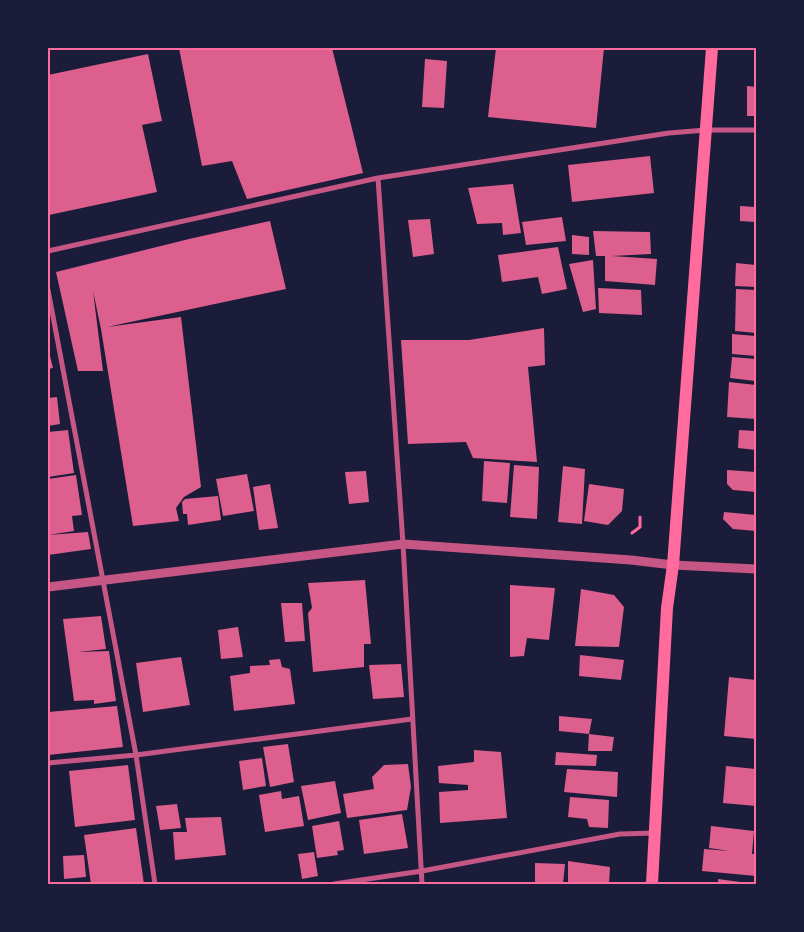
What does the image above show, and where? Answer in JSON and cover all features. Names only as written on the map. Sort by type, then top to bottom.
[{"type":"main road","points":[[652,884],[667,608],[673,565],[712,48]]},
{"type":"street","points":[[48,251],[378,178],[669,133],[706,130],[756,130]]},
{"type":"street","points":[[378,178],[403,544],[422,884]]},
{"type":"street","points":[[48,290],[136,755],[155,884]]},
{"type":"street","points":[[48,587],[403,544],[631,560],[673,565],[756,569]]},
{"type":"street","points":[[48,763],[136,755],[412,719]]},
{"type":"street","points":[[334,884],[422,871],[620,834],[656,832]]},
{"type":"path","points":[[632,533],[640,527],[640,517]]},
{"type":"building","points":[[179,48],[332,48],[363,173],[247,199],[232,161],[202,166]]},
{"type":"building","points":[[496,48],[604,48],[596,128],[488,117]]},
{"type":"building","points":[[148,54],[162,121],[142,125],[157,192],[49,215],[48,75]]},
{"type":"building","points":[[425,59],[447,61],[444,108],[422,107]]},
{"type":"building","points":[[747,86],[756,87],[756,116],[747,116]]},
{"type":"building","points":[[650,156],[654,193],[572,202],[568,165]]},
{"type":"building","points":[[513,184],[521,233],[503,235],[502,223],[477,224],[468,188]]},
{"type":"building","points":[[740,206],[756,207],[756,222],[740,221]]},
{"type":"building","points":[[562,217],[566,241],[526,245],[522,222]]},
{"type":"building","points":[[430,219],[434,254],[413,257],[408,220]]},
{"type":"building","points":[[270,221],[286,289],[107,327],[181,317],[201,487],[184,497],[176,508],[179,521],[133,526],[101,329],[93,291],[103,371],[78,371],[56,272]]},
{"type":"building","points":[[593,231],[650,232],[651,254],[612,256],[657,259],[655,285],[605,281],[605,256],[596,256]]},
{"type":"building","points":[[572,235],[589,237],[589,255],[572,254]]},
{"type":"building","points":[[558,247],[567,289],[542,294],[538,277],[502,282],[498,255]]},
{"type":"building","points":[[593,260],[596,309],[583,312],[569,264]]},
{"type":"building","points":[[736,263],[756,265],[756,287],[735,286]]},
{"type":"building","points":[[598,288],[641,290],[642,315],[599,313]]},
{"type":"building","points":[[736,289],[756,290],[756,333],[735,331]]},
{"type":"building","points":[[544,328],[545,365],[528,367],[537,462],[473,458],[466,442],[408,444],[401,340],[469,340]]},
{"type":"building","points":[[732,334],[756,336],[756,356],[732,354]]},
{"type":"building","points":[[48,348],[53,368],[48,369]]},
{"type":"building","points":[[732,357],[756,359],[755,381],[730,378]]},
{"type":"building","points":[[729,382],[756,385],[756,419],[727,417]]},
{"type":"building","points":[[57,397],[60,424],[48,426],[48,398]]},
{"type":"building","points":[[68,430],[74,473],[48,477],[48,432]]},
{"type":"building","points":[[739,430],[756,431],[756,450],[738,448]]},
{"type":"building","points":[[484,461],[510,463],[507,503],[482,501]]},
{"type":"building","points":[[514,465],[539,467],[537,519],[510,517]]},
{"type":"building","points":[[563,466],[585,469],[582,524],[558,522]]},
{"type":"building","points":[[727,470],[756,472],[756,492],[733,490],[727,484]]},
{"type":"building","points":[[366,471],[369,502],[349,504],[345,472]]},
{"type":"building","points":[[247,474],[254,511],[223,516],[216,479]]},
{"type":"building","points":[[76,475],[82,515],[72,516],[74,531],[48,535],[48,479]]},
{"type":"building","points":[[270,484],[278,528],[259,530],[253,487]]},
{"type":"building","points":[[589,484],[624,489],[622,511],[608,525],[584,521]]},
{"type":"building","points":[[218,496],[221,520],[188,525],[187,514],[183,514],[182,502],[185,499]]},
{"type":"building","points":[[724,512],[756,515],[756,531],[733,529],[723,519]]},
{"type":"building","points":[[88,532],[91,549],[48,555],[48,535]]},
{"type":"building","points":[[365,580],[371,644],[364,644],[364,667],[313,672],[308,613],[312,608],[308,583]]},
{"type":"building","points":[[510,585],[555,588],[549,640],[527,638],[524,656],[510,657]]},
{"type":"building","points":[[581,589],[614,595],[624,607],[619,647],[575,646]]},
{"type":"building","points":[[281,603],[302,603],[305,641],[285,642]]},
{"type":"building","points":[[101,616],[106,649],[78,652],[109,651],[116,701],[94,704],[94,700],[74,701],[63,619]]},
{"type":"building","points":[[238,627],[243,657],[221,659],[218,630]]},
{"type":"building","points":[[580,655],[624,660],[621,680],[579,676]]},
{"type":"building","points":[[181,657],[190,705],[143,712],[136,663]]},
{"type":"building","points":[[280,659],[282,667],[290,669],[295,704],[234,711],[230,676],[250,673],[250,666],[270,665],[269,660]]},
{"type":"building","points":[[401,664],[404,697],[373,699],[369,665]]},
{"type":"building","points":[[729,677],[756,680],[756,739],[724,736]]},
{"type":"building","points":[[117,706],[123,747],[48,755],[48,712]]},
{"type":"building","points":[[559,716],[592,719],[589,734],[559,731]]},
{"type":"building","points":[[589,734],[614,737],[612,751],[588,751]]},
{"type":"building","points":[[288,744],[294,782],[270,787],[263,747]]},
{"type":"building","points":[[474,750],[501,752],[507,818],[440,823],[439,792],[468,790],[468,785],[439,783],[438,766],[474,762]]},
{"type":"building","points":[[556,752],[597,755],[596,766],[555,765]]},
{"type":"building","points":[[262,758],[266,786],[243,790],[239,761]]},
{"type":"building","points":[[408,764],[411,787],[407,810],[347,818],[343,794],[374,789],[372,777],[384,765]]},
{"type":"building","points":[[128,765],[135,820],[75,827],[69,771]]},
{"type":"building","points":[[726,766],[756,769],[756,806],[723,803]]},
{"type":"building","points":[[567,769],[618,772],[617,797],[564,792]]},
{"type":"building","points":[[335,781],[341,813],[308,820],[301,786]]},
{"type":"building","points":[[281,791],[282,799],[299,796],[304,826],[265,832],[259,795]]},
{"type":"building","points":[[570,797],[609,800],[608,828],[589,827],[587,819],[568,817]]},
{"type":"building","points":[[177,804],[181,828],[160,830],[156,806]]},
{"type":"building","points":[[402,814],[408,848],[364,854],[359,820]]},
{"type":"building","points":[[221,817],[226,855],[175,860],[173,832],[187,832],[185,818]]},
{"type":"building","points":[[339,821],[344,850],[337,851],[338,855],[317,858],[312,826]]},
{"type":"building","points":[[711,826],[754,831],[752,854],[756,854],[756,876],[702,871],[704,849],[730,851],[709,848]]},
{"type":"building","points":[[136,828],[144,884],[91,884],[84,835]]},
{"type":"building","points":[[314,852],[318,876],[302,879],[298,854]]},
{"type":"building","points":[[84,855],[86,877],[64,879],[63,856]]},
{"type":"building","points":[[568,861],[610,867],[609,884],[568,884]]},
{"type":"building","points":[[535,863],[565,864],[563,884],[535,884]]},
{"type":"building","points":[[718,879],[748,883],[748,884],[718,884]]}]
